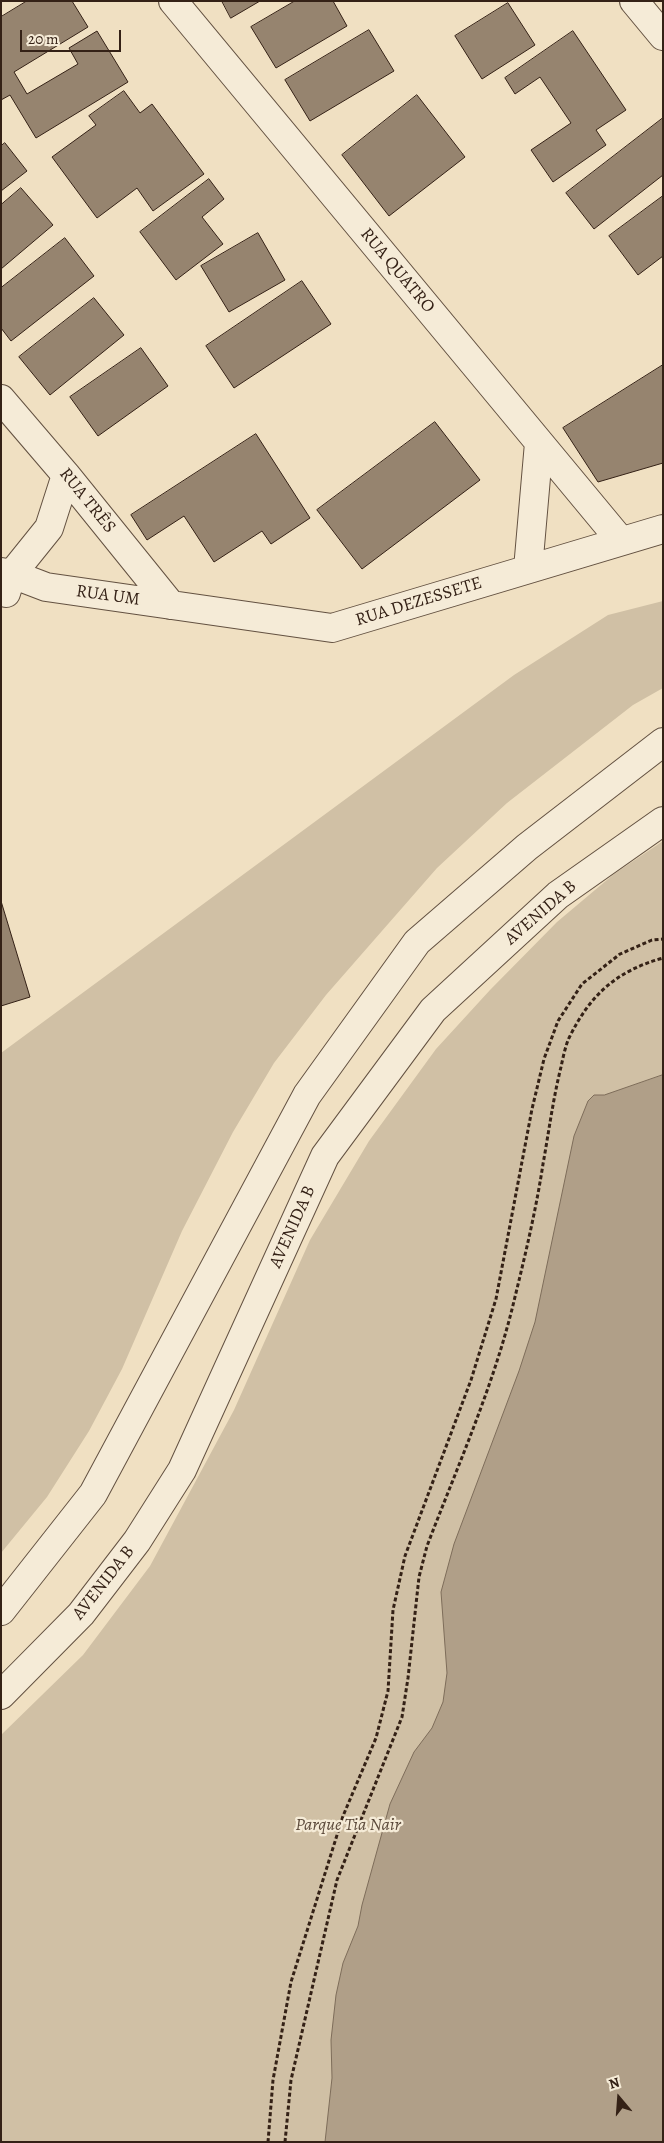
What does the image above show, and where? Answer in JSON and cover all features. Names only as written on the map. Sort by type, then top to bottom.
[{"type":"street","name":"RUA QUATRO","points":[[173,1],[621,541]]},
{"type":"street","points":[[634,1],[663,36]]},
{"type":"street","name":"RUA TRÊS","points":[[1,399],[66,475],[171,605]]},
{"type":"street","points":[[528,569],[540,443]]},
{"type":"street","points":[[5,583],[48,528],[66,475]]},
{"type":"street","name":"RUA DEZESSETE","points":[[171,605],[332,628],[663,529]]},
{"type":"street","name":"RUA UM","points":[[5,583],[171,605]]},
{"type":"street","points":[[1,1611],[93,1494],[307,1095],[417,942],[526,847],[663,742]]},
{"type":"street","name":"AVENIDA B","points":[[1,1695],[82,1614],[137,1540],[182,1470],[325,1156],[433,1010],[558,895],[663,821]]},
{"type":"path","points":[[268,2142],[273,2080],[291,1982],[343,1816],[376,1738],[388,1691],[393,1610],[405,1556],[471,1380],[496,1299],[530,1118],[544,1059],[558,1021],[582,984],[620,954],[652,940],[663,939]]},
{"type":"path","points":[[285,2142],[291,2080],[337,1880],[402,1717],[419,1577],[427,1546],[501,1353],[529,1234],[543,1166],[554,1097],[568,1041],[584,1011],[605,986],[624,972],[663,958]]},
{"type":"green space","points":[[663,601],[663,688],[633,705],[507,803],[437,868],[326,995],[274,1063],[233,1132],[182,1231],[122,1369],[89,1431],[47,1497],[1,1553],[1,1053],[514,675],[608,615]]},
{"type":"green space","name":"Parque Tia Nair","points":[[663,841],[663,2142],[1,2142],[1,1735],[83,1655],[150,1566],[234,1410],[310,1240],[369,1141],[436,1049],[490,990],[557,922],[614,874]]},
{"type":"shaded area","points":[[663,1075],[663,2142],[325,2142],[332,2078],[331,2040],[336,1995],[343,1963],[358,1926],[390,1804],[414,1752],[432,1728],[443,1702],[447,1673],[441,1592],[454,1544],[519,1371],[535,1322],[574,1136],[588,1101],[594,1095],[604,1095]]},
{"type":"building","points":[[27,1],[72,1],[88,27],[14,72],[27,94],[78,64],[69,48],[97,31],[128,82],[36,138],[10,95],[1,100],[1,17]]},
{"type":"building","points":[[222,1],[260,1],[231,18]]},
{"type":"building","points":[[295,1],[333,1],[347,26],[276,68],[251,27]]},
{"type":"building","points":[[508,3],[535,45],[482,79],[455,36]]},
{"type":"building","points":[[369,30],[394,71],[310,121],[285,80]]},
{"type":"building","points":[[573,31],[626,110],[596,130],[606,145],[553,182],[531,150],[571,123],[540,77],[515,94],[505,78]]},
{"type":"building","points":[[124,91],[140,113],[152,104],[204,174],[153,211],[137,188],[97,218],[52,157],[96,125],[89,116]]},
{"type":"building","points":[[417,95],[465,157],[389,216],[342,155]]},
{"type":"building","points":[[663,118],[663,175],[594,229],[566,193]]},
{"type":"building","points":[[5,143],[27,171],[1,191],[1,146]]},
{"type":"building","points":[[209,179],[224,199],[202,217],[223,244],[176,280],[140,232]]},
{"type":"building","points":[[21,188],[53,225],[1,269],[1,205]]},
{"type":"building","points":[[663,196],[663,256],[638,275],[609,236]]},
{"type":"building","points":[[258,233],[285,280],[229,312],[201,266]]},
{"type":"building","points":[[65,238],[94,276],[11,341],[1,328],[1,288]]},
{"type":"building","points":[[302,281],[331,324],[234,388],[206,346]]},
{"type":"building","points":[[94,298],[124,335],[50,395],[19,357]]},
{"type":"building","points":[[141,348],[168,386],[98,436],[70,397]]},
{"type":"building","points":[[663,365],[663,463],[598,482],[563,428]]},
{"type":"building","points":[[435,422],[480,480],[362,569],[317,510]]},
{"type":"building","points":[[256,434],[310,518],[271,544],[262,531],[214,562],[184,516],[147,540],[131,515]]},
{"type":"building","points":[[1,901],[30,997],[1,1006]]}]
